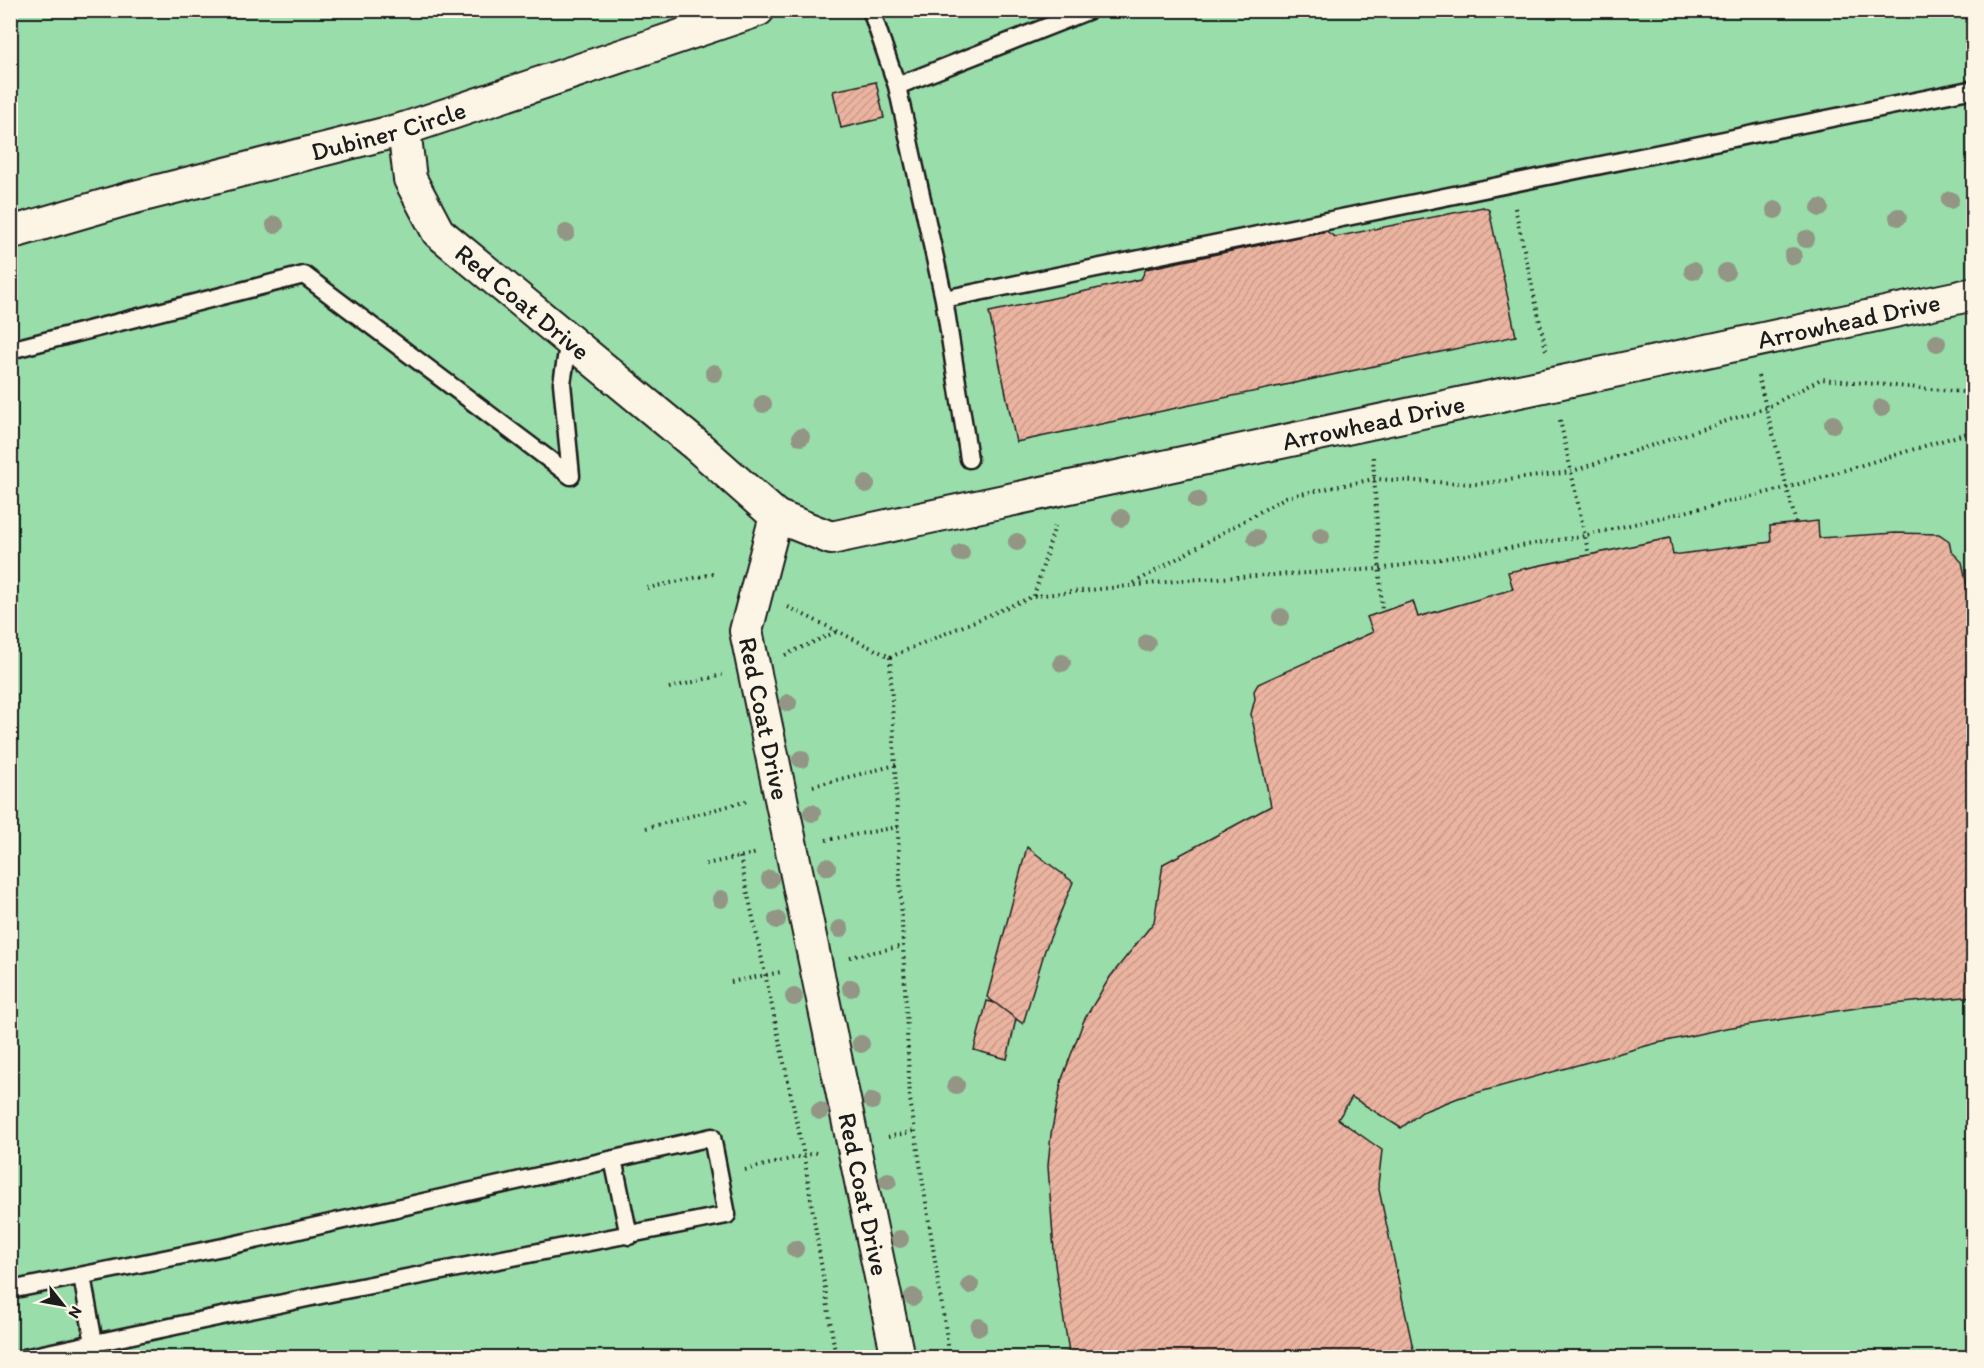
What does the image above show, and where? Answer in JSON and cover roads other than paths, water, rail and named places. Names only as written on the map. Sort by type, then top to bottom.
[{"type":"street","name":"Dubiner Circle","points":[[10,233],[127,199],[404,129],[758,10]]},
{"type":"street","name":"Red Coat Drive","points":[[404,129],[410,179],[438,231],[696,445],[776,516],[746,631],[898,1358]]},
{"type":"street","name":"Arrowhead Drive","points":[[776,516],[831,538],[1974,294]]},
{"type":"lane","points":[[871,10],[897,86],[944,299],[969,459]]},
{"type":"lane","points":[[897,86],[1090,10]]},
{"type":"lane","points":[[944,299],[1974,89]]},
{"type":"lane","points":[[10,350],[304,275],[571,476],[562,383],[569,340]]},
{"type":"lane","points":[[10,1290],[228,1246],[712,1137],[727,1215],[340,1291],[24,1358]]},
{"type":"lane","points":[[613,1159],[629,1236]]},
{"type":"lane","points":[[82,1276],[94,1342]]}]
